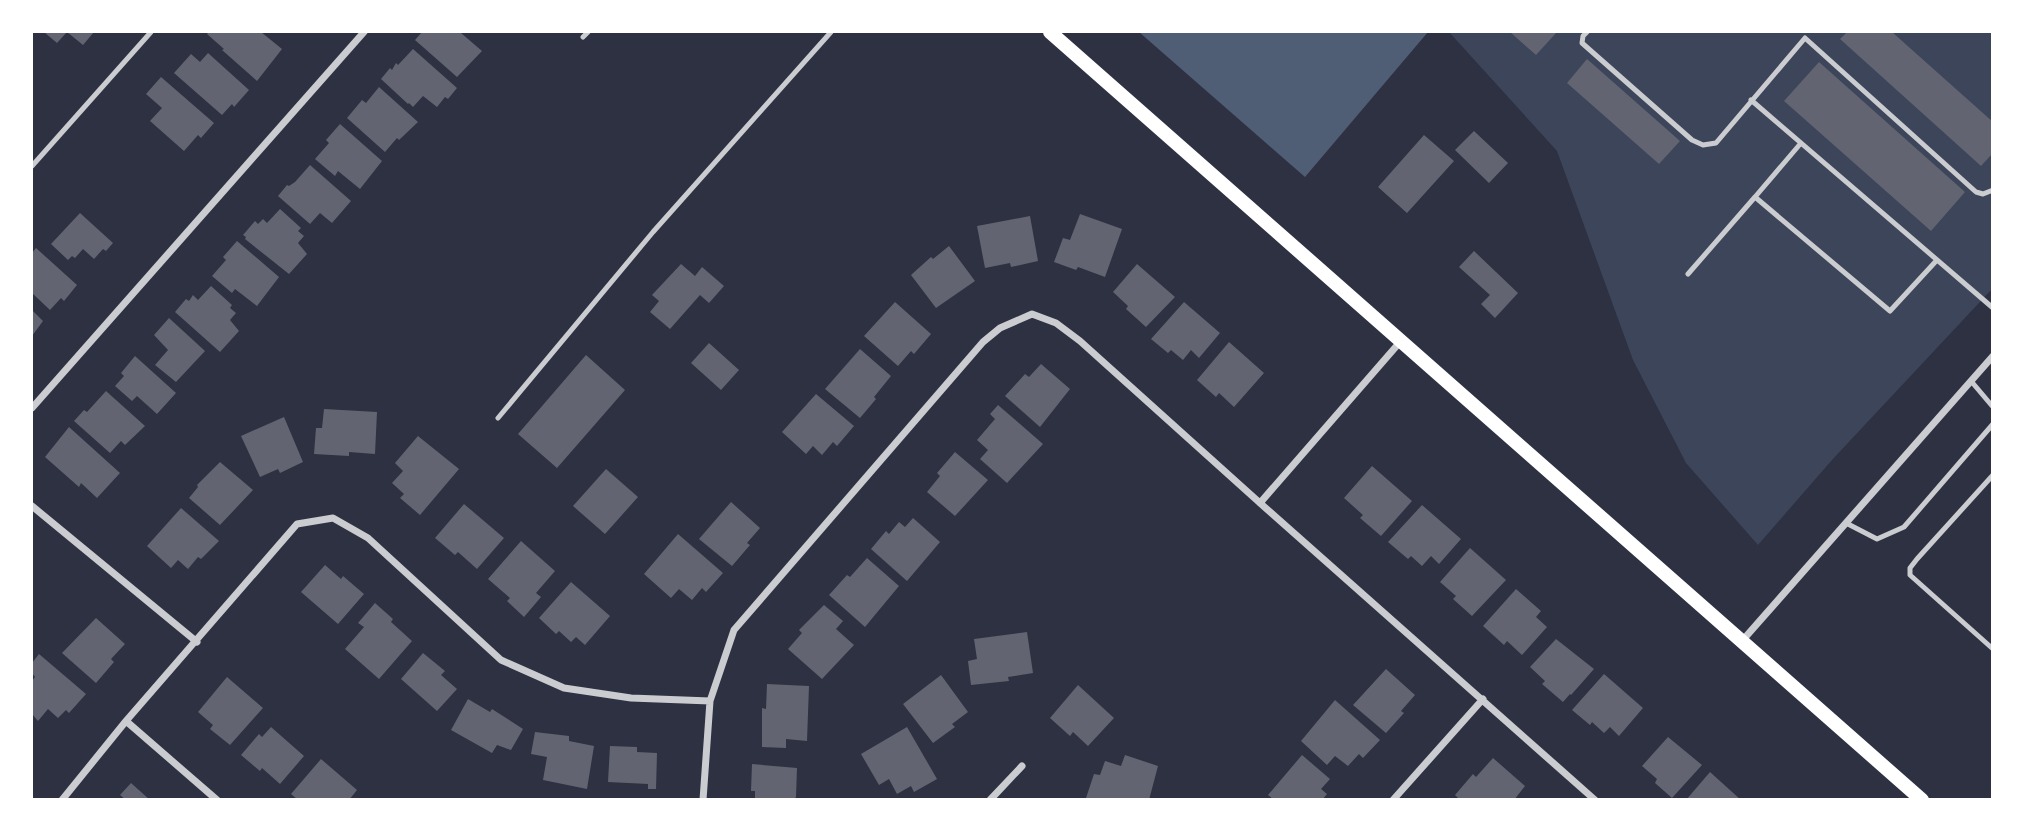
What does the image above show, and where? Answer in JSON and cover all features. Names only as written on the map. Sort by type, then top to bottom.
[{"type":"main road","points":[[1050,32],[1922,800]]},
{"type":"street","points":[[32,408],[364,32]]},
{"type":"street","points":[[703,800],[710,701],[734,630],[983,342],[1000,328],[1032,314],[1056,323],[1080,341],[1595,800]]},
{"type":"street","points":[[1260,503],[1401,342]]},
{"type":"street","points":[[1742,641],[1993,356]]},
{"type":"street","points":[[32,506],[197,642]]},
{"type":"street","points":[[62,800],[126,721],[297,524],[333,518],[368,538],[501,660],[564,688],[631,698],[710,701]]},
{"type":"street","points":[[1393,800],[1483,699]]},
{"type":"street","points":[[126,721],[217,800]]},
{"type":"street","points":[[990,800],[1023,766]]},
{"type":"lane","points":[[32,166],[151,32]]},
{"type":"lane","points":[[583,37],[588,32]]},
{"type":"lane","points":[[498,418],[653,232],[831,32]]},
{"type":"lane","points":[[1587,32],[1582,43],[1692,140],[1703,145],[1716,143],[1811,32]]},
{"type":"lane","points":[[1805,38],[1976,192],[1983,194],[1993,190]]},
{"type":"lane","points":[[1751,100],[1993,308]]},
{"type":"lane","points":[[1688,274],[1801,143]]},
{"type":"lane","points":[[1755,197],[1890,311],[1937,260]]},
{"type":"lane","points":[[1971,381],[1993,407]]},
{"type":"lane","points":[[1846,523],[1877,539],[1904,527],[1993,425]]},
{"type":"lane","points":[[1993,475],[1910,568],[1910,575],[1993,649]]},
{"type":"shaded area","points":[[1139,32],[1428,32],[1305,177]]},
{"type":"shaded area","points":[[1449,32],[1992,32],[1992,289],[1832,460],[1758,545],[1686,463],[1633,360],[1557,151]]},
{"type":"building","points":[[44,32],[67,32],[57,43]]},
{"type":"building","points":[[67,32],[94,32],[83,45]]},
{"type":"building","points":[[261,32],[282,49],[257,81],[222,50],[224,49],[207,34]]},
{"type":"building","points":[[422,32],[462,32],[482,51],[457,77],[415,40]]},
{"type":"building","points":[[1510,32],[1557,32],[1536,55]]},
{"type":"building","points":[[1847,32],[1892,32],[1993,122],[1993,153],[1981,166],[1840,39]]},
{"type":"building","points":[[413,49],[457,88],[437,107],[423,96],[413,107],[381,79]]},
{"type":"building","points":[[208,53],[249,90],[234,107],[232,104],[222,115],[174,73],[191,54],[200,62]]},
{"type":"building","points":[[1587,59],[1680,141],[1659,164],[1567,83]]},
{"type":"building","points":[[1819,62],[1965,192],[1931,231],[1784,101]]},
{"type":"building","points":[[161,77],[214,123],[201,138],[198,135],[184,151],[150,121],[162,108],[146,94]]},
{"type":"building","points":[[379,87],[418,122],[399,140],[397,138],[385,152],[347,118],[362,100],[366,103]]},
{"type":"building","points":[[340,124],[382,161],[360,189],[338,171],[335,176],[315,159]]},
{"type":"building","points":[[1474,131],[1508,163],[1489,183],[1455,150]]},
{"type":"building","points":[[1424,135],[1454,161],[1407,213],[1378,187]]},
{"type":"building","points":[[310,165],[351,201],[332,223],[320,213],[310,224],[278,196]]},
{"type":"building","points":[[280,209],[301,228],[298,231],[304,236],[298,243],[307,254],[289,274],[243,235],[255,221],[258,224],[263,219],[267,223]]},
{"type":"building","points":[[80,213],[113,243],[94,259],[83,249],[75,258],[72,256],[68,260],[51,244]]},
{"type":"building","points":[[1080,214],[1122,229],[1105,277],[1054,262],[1063,238],[1070,240]]},
{"type":"building","points":[[1030,216],[1038,261],[1011,267],[1010,263],[985,268],[977,226]]},
{"type":"building","points":[[237,241],[279,277],[257,306],[235,289],[232,293],[212,276]]},
{"type":"building","points":[[949,246],[975,281],[936,308],[911,275],[931,257],[933,259]]},
{"type":"building","points":[[36,248],[77,285],[64,301],[61,298],[50,310],[32,293],[32,253]]},
{"type":"building","points":[[1474,251],[1518,293],[1495,318],[1481,304],[1490,295],[1459,267]]},
{"type":"building","points":[[681,264],[695,276],[702,267],[724,286],[709,303],[700,295],[670,329],[650,312],[659,301],[652,295]]},
{"type":"building","points":[[1137,264],[1175,297],[1146,327],[1126,309],[1128,306],[1113,292]]},
{"type":"building","points":[[211,286],[232,305],[230,308],[236,313],[230,320],[239,331],[220,352],[175,312],[186,299],[189,301],[193,295],[198,300]]},
{"type":"building","points":[[895,302],[931,334],[914,354],[911,351],[898,366],[864,336]]},
{"type":"building","points":[[1184,302],[1220,333],[1199,358],[1191,350],[1183,360],[1171,350],[1168,353],[1151,339]]},
{"type":"building","points":[[32,310],[43,321],[32,336]]},
{"type":"building","points":[[169,318],[205,351],[176,382],[155,365],[168,350],[154,335]]},
{"type":"building","points":[[1229,342],[1264,373],[1234,407],[1219,393],[1216,397],[1197,380]]},
{"type":"building","points":[[709,343],[739,370],[721,390],[691,363]]},
{"type":"building","points":[[860,349],[891,376],[860,418],[825,389]]},
{"type":"building","points":[[586,355],[625,390],[557,468],[518,434]]},
{"type":"building","points":[[135,356],[176,393],[157,414],[137,396],[132,401],[115,386],[124,376],[121,373]]},
{"type":"building","points":[[1041,364],[1070,389],[1040,427],[1005,396],[1025,374],[1029,377]]},
{"type":"building","points":[[106,391],[145,426],[125,445],[121,441],[110,453],[74,421],[84,410],[87,412]]},
{"type":"building","points":[[816,394],[854,426],[837,446],[833,442],[822,455],[813,446],[806,454],[782,432]]},
{"type":"building","points":[[998,405],[1043,444],[1007,483],[980,459],[988,450],[977,440],[995,419],[990,414]]},
{"type":"building","points":[[324,409],[377,412],[375,454],[314,454],[316,428],[322,428]]},
{"type":"building","points":[[284,417],[303,462],[280,473],[278,469],[260,477],[241,436]]},
{"type":"building","points":[[69,427],[120,473],[97,498],[81,483],[79,487],[45,457]]},
{"type":"building","points":[[418,436],[459,469],[420,515],[400,498],[404,494],[392,483],[403,471],[395,463]]},
{"type":"building","points":[[955,452],[988,480],[955,516],[927,492],[940,476],[937,473]]},
{"type":"building","points":[[220,462],[253,490],[220,525],[189,498],[197,485]]},
{"type":"building","points":[[1372,466],[1412,501],[1381,536],[1360,518],[1363,515],[1344,498]]},
{"type":"building","points":[[606,469],[638,497],[605,534],[573,506]]},
{"type":"building","points":[[731,502],[760,528],[732,566],[699,539]]},
{"type":"building","points":[[464,504],[504,538],[477,569],[458,552],[455,555],[435,538]]},
{"type":"building","points":[[1422,505],[1461,539],[1439,564],[1431,556],[1422,566],[1411,556],[1408,559],[1388,542]]},
{"type":"building","points":[[181,508],[219,541],[201,559],[198,557],[188,569],[178,560],[171,568],[147,546]]},
{"type":"building","points":[[913,518],[940,542],[907,581],[871,549],[886,531],[889,534],[899,522],[905,527]]},
{"type":"building","points":[[678,534],[723,573],[706,592],[702,588],[692,600],[679,589],[671,598],[644,574]]},
{"type":"building","points":[[521,541],[555,571],[536,593],[541,597],[524,617],[507,601],[510,598],[488,579]]},
{"type":"building","points":[[1470,548],[1506,580],[1472,616],[1453,599],[1456,596],[1440,582]]},
{"type":"building","points":[[867,558],[899,586],[865,627],[829,595]]},
{"type":"building","points":[[325,565],[364,594],[338,624],[301,592]]},
{"type":"building","points":[[571,582],[610,616],[585,645],[576,637],[571,642],[559,631],[556,634],[539,618]]},
{"type":"building","points":[[1516,589],[1541,611],[1536,617],[1547,627],[1522,655],[1507,641],[1504,645],[1483,626]]},
{"type":"building","points":[[375,603],[412,641],[379,679],[345,649],[364,627],[358,623]]},
{"type":"building","points":[[824,605],[843,621],[836,629],[854,645],[822,679],[788,649],[802,633],[799,630]]},
{"type":"building","points":[[96,618],[125,644],[111,659],[114,662],[96,683],[62,653]]},
{"type":"building","points":[[1027,632],[1033,673],[1008,677],[1009,681],[971,685],[968,661],[977,659],[974,639]]},
{"type":"building","points":[[1556,639],[1594,669],[1563,702],[1542,684],[1545,681],[1530,667]]},
{"type":"building","points":[[423,653],[445,671],[441,675],[457,689],[437,711],[401,679]]},
{"type":"building","points":[[39,654],[86,694],[69,713],[66,710],[58,718],[48,709],[38,721],[32,714],[32,681],[35,677],[32,663]]},
{"type":"building","points":[[1386,669],[1415,695],[1401,711],[1404,713],[1386,733],[1353,705]]},
{"type":"building","points":[[1604,674],[1643,708],[1619,736],[1610,727],[1604,733],[1572,710]]},
{"type":"building","points":[[941,675],[968,712],[952,724],[955,727],[933,743],[903,704]]},
{"type":"building","points":[[227,677],[263,708],[230,745],[210,729],[213,725],[198,712]]},
{"type":"building","points":[[767,684],[809,686],[807,741],[786,739],[786,748],[762,747],[762,708],[766,709]]},
{"type":"building","points":[[1078,685],[1114,718],[1088,746],[1073,732],[1070,736],[1050,718]]},
{"type":"building","points":[[468,699],[490,712],[492,709],[523,729],[511,750],[497,745],[492,753],[451,730]]},
{"type":"building","points":[[1335,700],[1380,740],[1363,758],[1359,754],[1348,766],[1335,756],[1327,765],[1301,741]]},
{"type":"building","points":[[271,727],[304,756],[280,784],[241,755],[259,734],[262,737]]},
{"type":"building","points":[[907,727],[937,779],[914,792],[911,786],[897,794],[889,779],[879,785],[861,754]]},
{"type":"building","points":[[535,732],[569,736],[569,741],[594,746],[587,789],[543,780],[547,757],[531,754]]},
{"type":"building","points":[[1668,737],[1702,765],[1672,798],[1655,783],[1657,779],[1642,766]]},
{"type":"building","points":[[610,746],[637,747],[637,752],[657,753],[656,789],[648,789],[648,784],[608,782]]},
{"type":"building","points":[[1125,755],[1158,766],[1149,800],[1086,798],[1094,774],[1100,775],[1105,761],[1121,766]]},
{"type":"building","points":[[1302,755],[1330,779],[1321,789],[1327,794],[1322,800],[1274,800],[1268,795]]},
{"type":"building","points":[[1493,758],[1525,786],[1514,800],[1460,800],[1455,795],[1473,774],[1476,777]]},
{"type":"building","points":[[321,759],[357,790],[349,800],[298,800],[291,794]]},
{"type":"building","points":[[752,764],[797,768],[796,797],[793,800],[755,800],[755,791],[751,791]]},
{"type":"building","points":[[1710,772],[1741,800],[1686,800]]},
{"type":"building","points":[[131,783],[150,800],[126,800],[120,795]]}]
